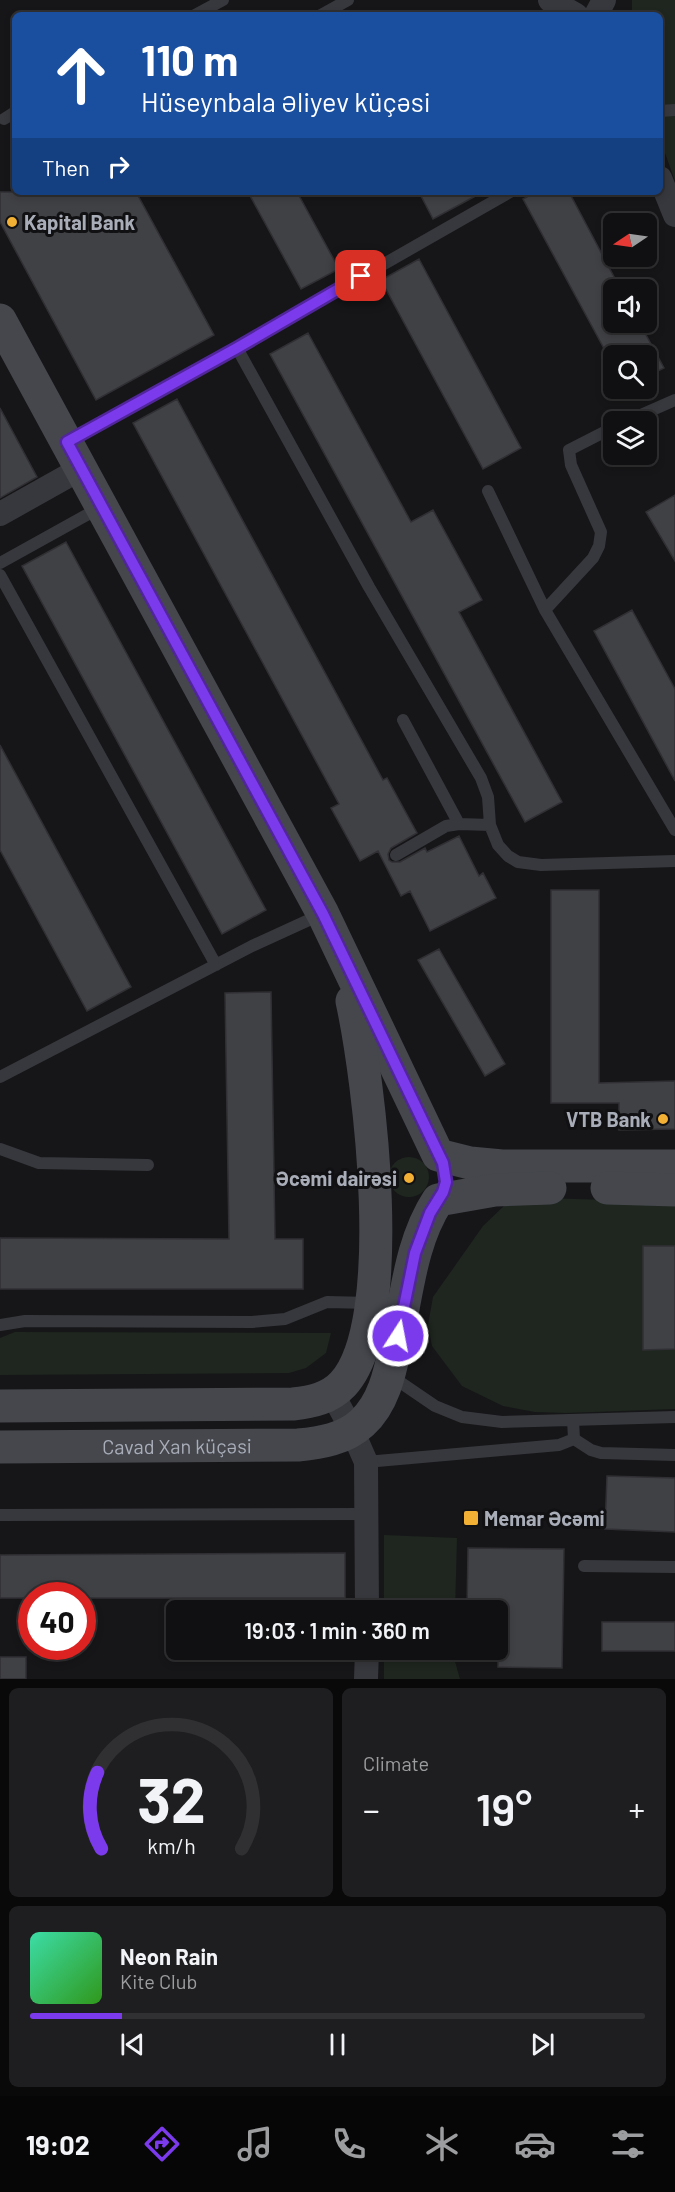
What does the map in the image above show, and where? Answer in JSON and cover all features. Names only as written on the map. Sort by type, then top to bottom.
[{"type":"street","points":[[550,0],[571,12]]},
{"type":"street","points":[[663,185],[675,214]]},
{"type":"street","points":[[0,320],[323,914],[445,1173],[443,1192],[426,1221],[374,1366],[370,1414],[352,1430]]},
{"type":"street","points":[[0,514],[74,455]]},
{"type":"street","points":[[341,950],[362,1053],[370,1110],[375,1186],[387,1205],[397,1211],[419,1212],[430,1208],[438,1200],[495,1190],[527,1188],[675,1190]]},
{"type":"street","points":[[374,1366],[367,1328],[376,1248],[374,1175],[384,1153],[394,1146],[405,1142],[417,1143],[429,1147],[438,1155],[470,1163],[502,1166],[675,1166]]},
{"type":"street","points":[[367,1600],[366,1462],[332,1393],[352,1372],[374,1366]]},
{"type":"street","name":"Cavad Xan küçəsi","points":[[0,1406],[293,1404],[314,1400],[332,1393]]},
{"type":"street","name":"Cavad Xan küçəsi","points":[[0,1447],[298,1445],[329,1440],[352,1430]]},
{"type":"street","points":[[366,1679],[367,1660]]},
{"type":"lane","points":[[201,12],[223,0]]},
{"type":"lane","points":[[326,12],[348,0]]},
{"type":"lane","points":[[74,455],[237,348],[505,195]]},
{"type":"lane","points":[[237,348],[369,587],[481,778],[488,796],[490,825],[498,845],[508,856],[518,862],[541,865],[675,861]]},
{"type":"lane","points":[[650,411],[675,400]]},
{"type":"lane","points":[[545,610],[593,558],[599,546],[601,532],[571,465],[569,450],[603,433]]},
{"type":"lane","points":[[488,491],[545,610],[675,830]]},
{"type":"lane","points":[[0,563],[102,506]]},
{"type":"lane","points":[[0,575],[216,964]]},
{"type":"lane","points":[[403,720],[459,824]]},
{"type":"lane","points":[[396,855],[446,826],[490,825]]},
{"type":"lane","points":[[0,1077],[216,964],[323,914]]},
{"type":"lane","points":[[0,1149],[39,1163],[148,1165]]},
{"type":"lane","points":[[0,1325],[25,1322],[252,1322],[285,1319],[327,1302],[371,1304]]},
{"type":"lane","points":[[374,1366],[435,1406],[462,1417],[502,1422],[675,1417]]},
{"type":"lane","points":[[573,1420],[574,1439]]},
{"type":"lane","points":[[574,1439],[591,1450],[601,1453],[675,1455]]},
{"type":"lane","points":[[366,1462],[559,1445],[574,1439]]},
{"type":"lane","points":[[0,1515],[367,1514]]},
{"type":"lane","points":[[584,1566],[675,1567]]},
{"type":"shaded area","points":[[632,0],[675,0],[675,181],[663,147],[663,12],[632,12]]},
{"type":"shaded area","name":"Əcəmi dairəsi","points":[[409,1157],[423,1163],[429,1177],[423,1191],[409,1197],[395,1191],[389,1177],[395,1163]]},
{"type":"shaded area","points":[[542,1198],[675,1202],[675,1409],[566,1413],[535,1412],[503,1406],[462,1386],[432,1346],[428,1325],[433,1297],[483,1226],[505,1205]]},
{"type":"shaded area","points":[[15,1332],[331,1333],[326,1353],[306,1368],[289,1373],[0,1375],[0,1338]]},
{"type":"shaded area","points":[[384,1535],[457,1538],[455,1600],[384,1600]]},
{"type":"shaded area","points":[[384,1660],[455,1660],[460,1679],[384,1679]]},
{"type":"building","points":[[0,192],[12,192],[12,195],[138,195],[214,335],[96,400],[0,222]]},
{"type":"building","points":[[250,195],[299,195],[339,269],[301,289]]},
{"type":"building","points":[[421,195],[477,195],[433,219]]},
{"type":"building","points":[[530,195],[571,195],[603,256],[603,267],[609,267],[615,279],[603,279],[603,333],[645,333],[652,345],[603,347],[523,199]]},
{"type":"building","points":[[419,259],[521,448],[483,469],[381,280]]},
{"type":"building","points":[[308,333],[411,522],[433,510],[482,600],[459,612],[562,802],[525,822],[270,354]]},
{"type":"building","points":[[657,355],[664,368],[657,372]]},
{"type":"building","points":[[177,399],[383,780],[387,778],[417,833],[391,848],[388,854],[389,860],[400,862],[425,848],[427,852],[459,836],[479,876],[483,873],[496,898],[430,931],[410,891],[401,896],[378,851],[360,861],[331,808],[339,804],[133,423]]},
{"type":"building","points":[[0,408],[37,477],[0,498]]},
{"type":"building","points":[[675,495],[675,561],[646,512]]},
{"type":"building","points":[[66,542],[266,910],[222,934],[22,566]]},
{"type":"building","points":[[632,610],[675,689],[675,781],[594,631]]},
{"type":"building","points":[[0,745],[131,987],[87,1011],[0,850]]},
{"type":"building","points":[[551,890],[599,890],[599,1083],[675,1081],[675,1129],[619,1130],[619,1103],[551,1103]]},
{"type":"building","points":[[439,949],[505,1064],[485,1076],[418,960]]},
{"type":"building","points":[[271,992],[275,1239],[303,1239],[303,1289],[0,1289],[0,1238],[229,1239],[225,993]]},
{"type":"building","points":[[643,1246],[675,1246],[675,1349],[643,1350]]},
{"type":"building","points":[[607,1476],[675,1478],[675,1532],[605,1529]]},
{"type":"building","points":[[468,1548],[564,1549],[562,1668],[498,1667],[498,1660],[508,1660],[508,1600],[467,1600]]},
{"type":"building","points":[[345,1553],[345,1598],[96,1598],[96,1582],[18,1582],[18,1598],[0,1598],[0,1555]]},
{"type":"building","points":[[602,1622],[675,1622],[675,1651],[602,1651]]},
{"type":"building","points":[[0,1657],[18,1657],[18,1660],[26,1660],[26,1679],[0,1679]]},
{"type":"place","name":"Kapital Bank","points":[[12,222]]},
{"type":"place","name":"VTB Bank","points":[[663,1119]]},
{"type":"place","name":"Əcəmi dairəsi","points":[[409,1178]]},
{"type":"place","name":"Memar Əcəmi","points":[[471,1518]]},
{"type":"route","points":[[361,276],[67,442],[323,914],[443,1163],[446,1182],[423,1229],[415,1253],[398,1336]]}]
